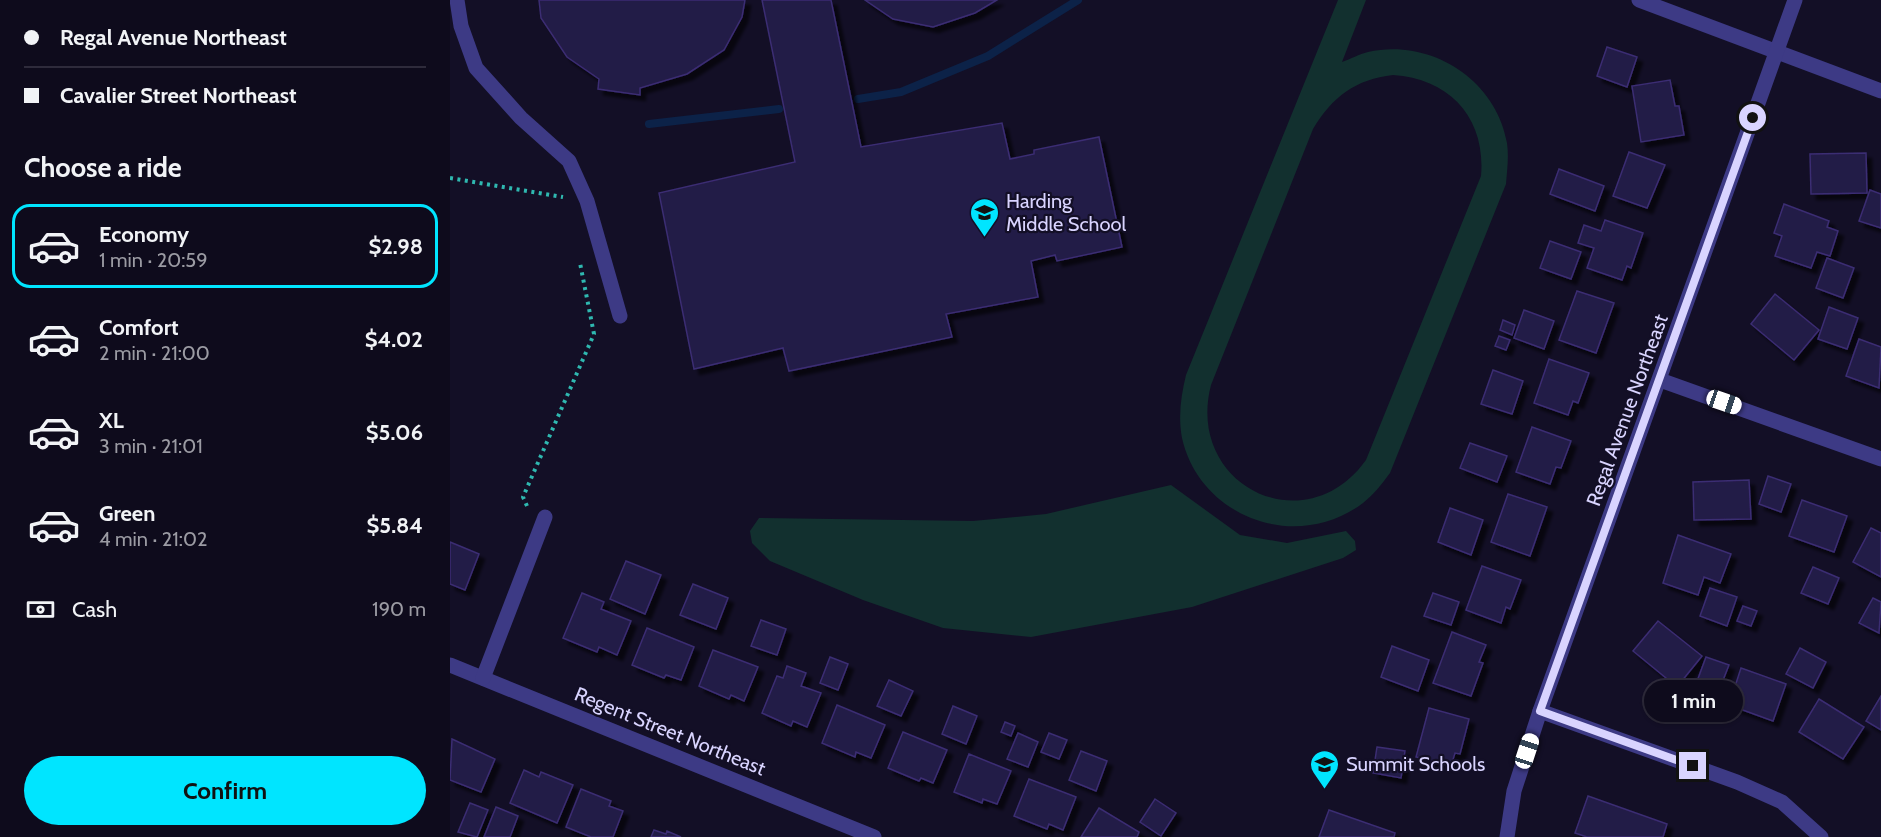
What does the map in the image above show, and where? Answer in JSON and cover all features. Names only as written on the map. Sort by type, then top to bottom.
[{"type":"street","points":[[457,0],[461,26],[476,68],[521,118],[569,161],[587,201],[620,316]]},
{"type":"street","points":[[1639,0],[1881,91]]},
{"type":"street","name":"Regal Avenue Northeast","points":[[1507,837],[1514,791],[1540,711],[1795,0]]},
{"type":"street","points":[[1660,380],[1881,459]]},
{"type":"street","points":[[483,678],[542,524]]},
{"type":"street","name":"Regent Street Northeast","points":[[450,664],[874,837]]},
{"type":"street","points":[[1540,711],[1782,802],[1821,837]]},
{"type":"path","points":[[450,178],[587,201]]},
{"type":"path","points":[[542,524],[523,497],[594,334],[579,254]]},
{"type":"green space","points":[[1338,0],[1366,0],[1342,62],[1368,52],[1391,49],[1414,51],[1457,68],[1475,82],[1489,100],[1500,120],[1508,148],[1506,184],[1390,473],[1363,503],[1337,518],[1309,525],[1281,526],[1254,519],[1230,507],[1209,489],[1192,466],[1182,438],[1180,422],[1181,398],[1186,375]],"holes":[[[1393,75],[1432,84],[1448,94],[1471,120],[1478,137],[1481,176],[1366,460],[1341,485],[1312,498],[1283,500],[1256,492],[1233,475],[1216,451],[1208,420],[1211,385],[1313,129],[1320,118],[1337,99],[1356,85]]]},
{"type":"green space","points":[[1171,485],[1240,535],[1287,543],[1346,531],[1355,541],[1356,550],[1343,558],[1192,607],[1031,637],[943,628],[863,600],[770,561],[752,543],[750,531],[759,518],[973,521],[1046,514]]},
{"type":"building","points":[[539,0],[745,0],[742,17],[724,50],[687,74],[640,88],[640,95],[598,89],[599,79],[567,57],[541,18]]},
{"type":"building","points":[[762,0],[831,0],[861,147],[1002,123],[1010,159],[1034,154],[1034,150],[1099,137],[1122,247],[1057,261],[1055,255],[1031,261],[1038,297],[946,314],[952,337],[789,371],[783,348],[694,369],[659,193],[795,162]]},
{"type":"building","points":[[865,0],[997,0],[975,13],[933,27],[893,19]]},
{"type":"building","points":[[1607,47],[1637,57],[1627,87],[1597,76]]},
{"type":"building","points":[[1670,80],[1675,106],[1679,106],[1684,135],[1641,142],[1632,86]]},
{"type":"building","points":[[1629,152],[1665,165],[1647,208],[1613,196]]},
{"type":"building","points":[[1866,153],[1867,193],[1811,194],[1810,154]]},
{"type":"building","points":[[1559,169],[1604,186],[1595,211],[1550,194]]},
{"type":"building","points":[[1870,190],[1881,194],[1881,228],[1859,221]]},
{"type":"building","points":[[1784,204],[1829,221],[1827,227],[1838,231],[1830,256],[1817,252],[1811,268],[1775,256],[1782,236],[1774,233]]},
{"type":"building","points":[[1605,220],[1643,233],[1631,268],[1627,266],[1622,280],[1587,268],[1594,248],[1578,243],[1584,225],[1601,231]]},
{"type":"building","points":[[1550,241],[1581,252],[1571,279],[1540,268]]},
{"type":"building","points":[[1827,258],[1854,268],[1843,298],[1816,288]]},
{"type":"building","points":[[1577,291],[1614,303],[1596,353],[1559,340]]},
{"type":"building","points":[[1775,294],[1819,330],[1794,360],[1751,324]]},
{"type":"building","points":[[1829,307],[1858,318],[1847,349],[1818,339]]},
{"type":"building","points":[[1524,310],[1554,321],[1544,349],[1514,338]]},
{"type":"building","points":[[1503,320],[1515,325],[1512,335],[1500,330]]},
{"type":"building","points":[[1499,336],[1510,340],[1506,350],[1495,346]]},
{"type":"building","points":[[1859,339],[1881,347],[1879,388],[1846,376]]},
{"type":"building","points":[[1549,359],[1589,373],[1578,403],[1573,401],[1568,415],[1534,403]]},
{"type":"building","points":[[1493,370],[1523,381],[1512,414],[1481,404]]},
{"type":"building","points":[[1532,427],[1571,441],[1561,468],[1556,467],[1550,484],[1516,472]]},
{"type":"building","points":[[1470,443],[1507,456],[1497,482],[1460,468]]},
{"type":"building","points":[[1768,476],[1791,484],[1781,512],[1759,504]]},
{"type":"building","points":[[1749,480],[1751,519],[1694,520],[1693,482]]},
{"type":"building","points":[[1508,494],[1547,507],[1530,556],[1491,542]]},
{"type":"building","points":[[1802,500],[1847,516],[1834,552],[1789,536]]},
{"type":"building","points":[[1450,508],[1483,520],[1471,555],[1438,542]]},
{"type":"building","points":[[1871,528],[1881,533],[1881,577],[1853,562]]},
{"type":"building","points":[[1678,535],[1731,554],[1720,583],[1704,577],[1698,595],[1663,583]]},
{"type":"building","points":[[450,542],[479,554],[465,590],[450,584]]},
{"type":"building","points":[[626,561],[661,575],[645,614],[610,599]]},
{"type":"building","points":[[1482,566],[1521,580],[1510,609],[1506,607],[1501,623],[1466,610]]},
{"type":"building","points":[[1813,567],[1839,578],[1828,604],[1801,593]]},
{"type":"building","points":[[693,584],[728,598],[716,629],[680,615]]},
{"type":"building","points":[[1710,588],[1737,597],[1727,626],[1700,616]]},
{"type":"building","points":[[582,593],[604,602],[601,609],[631,621],[617,655],[599,647],[597,652],[563,638]]},
{"type":"building","points":[[1433,593],[1459,602],[1451,625],[1424,616]]},
{"type":"building","points":[[1873,598],[1881,602],[1879,633],[1859,623]]},
{"type":"building","points":[[1743,606],[1757,611],[1751,626],[1737,621]]},
{"type":"building","points":[[761,620],[786,629],[777,655],[751,646]]},
{"type":"building","points":[[1658,621],[1702,656],[1677,687],[1633,651]]},
{"type":"building","points":[[647,628],[694,647],[681,680],[666,675],[664,678],[632,665]]},
{"type":"building","points":[[1452,632],[1486,645],[1479,662],[1483,663],[1471,696],[1433,683]]},
{"type":"building","points":[[1392,646],[1429,660],[1418,691],[1381,677]]},
{"type":"building","points":[[1800,648],[1826,662],[1813,688],[1786,674]]},
{"type":"building","points":[[713,650],[758,667],[744,701],[731,695],[729,699],[699,686]]},
{"type":"building","points":[[830,657],[848,664],[838,690],[820,683]]},
{"type":"building","points":[[1706,657],[1729,665],[1718,693],[1696,684]]},
{"type":"building","points":[[787,666],[806,673],[801,686],[821,693],[807,727],[793,721],[791,726],[762,713],[777,676],[783,678]]},
{"type":"building","points":[[1741,668],[1786,684],[1773,721],[1729,705]]},
{"type":"building","points":[[889,680],[913,691],[901,716],[877,706]]},
{"type":"building","points":[[1881,696],[1881,730],[1866,721]]},
{"type":"building","points":[[1819,699],[1864,727],[1843,759],[1799,732]]},
{"type":"building","points":[[837,705],[885,725],[871,758],[856,752],[855,757],[822,743]]},
{"type":"building","points":[[953,706],[977,716],[966,744],[942,734]]},
{"type":"building","points":[[1429,708],[1469,719],[1460,754],[1455,753],[1451,766],[1416,757]]},
{"type":"building","points":[[1005,722],[1015,726],[1011,736],[1001,732]]},
{"type":"building","points":[[903,732],[947,750],[933,783],[921,778],[919,781],[888,768]]},
{"type":"building","points":[[1018,733],[1038,742],[1028,767],[1007,759]]},
{"type":"building","points":[[1049,733],[1067,740],[1059,759],[1041,752]]},
{"type":"building","points":[[452,739],[495,759],[481,792],[450,780]]},
{"type":"building","points":[[1377,747],[1405,751],[1401,778],[1373,773]]},
{"type":"building","points":[[1081,751],[1107,761],[1096,791],[1069,780]]},
{"type":"building","points":[[969,754],[1011,771],[997,804],[983,799],[982,803],[954,792]]},
{"type":"building","points":[[524,770],[539,777],[541,772],[573,785],[557,823],[510,803]]},
{"type":"building","points":[[1029,779],[1076,797],[1063,830],[1049,824],[1047,829],[1014,816]]},
{"type":"building","points":[[581,789],[611,801],[609,806],[623,811],[613,837],[591,837],[566,827]]},
{"type":"building","points":[[1588,796],[1667,824],[1663,837],[1587,837],[1575,833]]},
{"type":"building","points":[[1155,799],[1176,813],[1161,836],[1140,822]]},
{"type":"building","points":[[470,803],[488,810],[477,837],[458,832]]},
{"type":"building","points":[[496,807],[518,816],[510,837],[484,837]]},
{"type":"building","points":[[1099,808],[1139,832],[1137,837],[1081,837]]},
{"type":"building","points":[[1329,810],[1395,833],[1394,837],[1319,837]]},
{"type":"building","points":[[654,830],[666,834],[667,831],[681,837],[651,837]]},
{"type":"waterway","points":[[858,99],[901,92],[988,56],[1078,0]]},
{"type":"waterway","points":[[649,124],[779,109]]},
{"type":"place","name":"Harding Middle School","points":[[985,238]]},
{"type":"place","name":"Summit Schools","points":[[1325,790]]},
{"type":"route","points":[[1693,766],[1540,711],[1753,118]]}]
